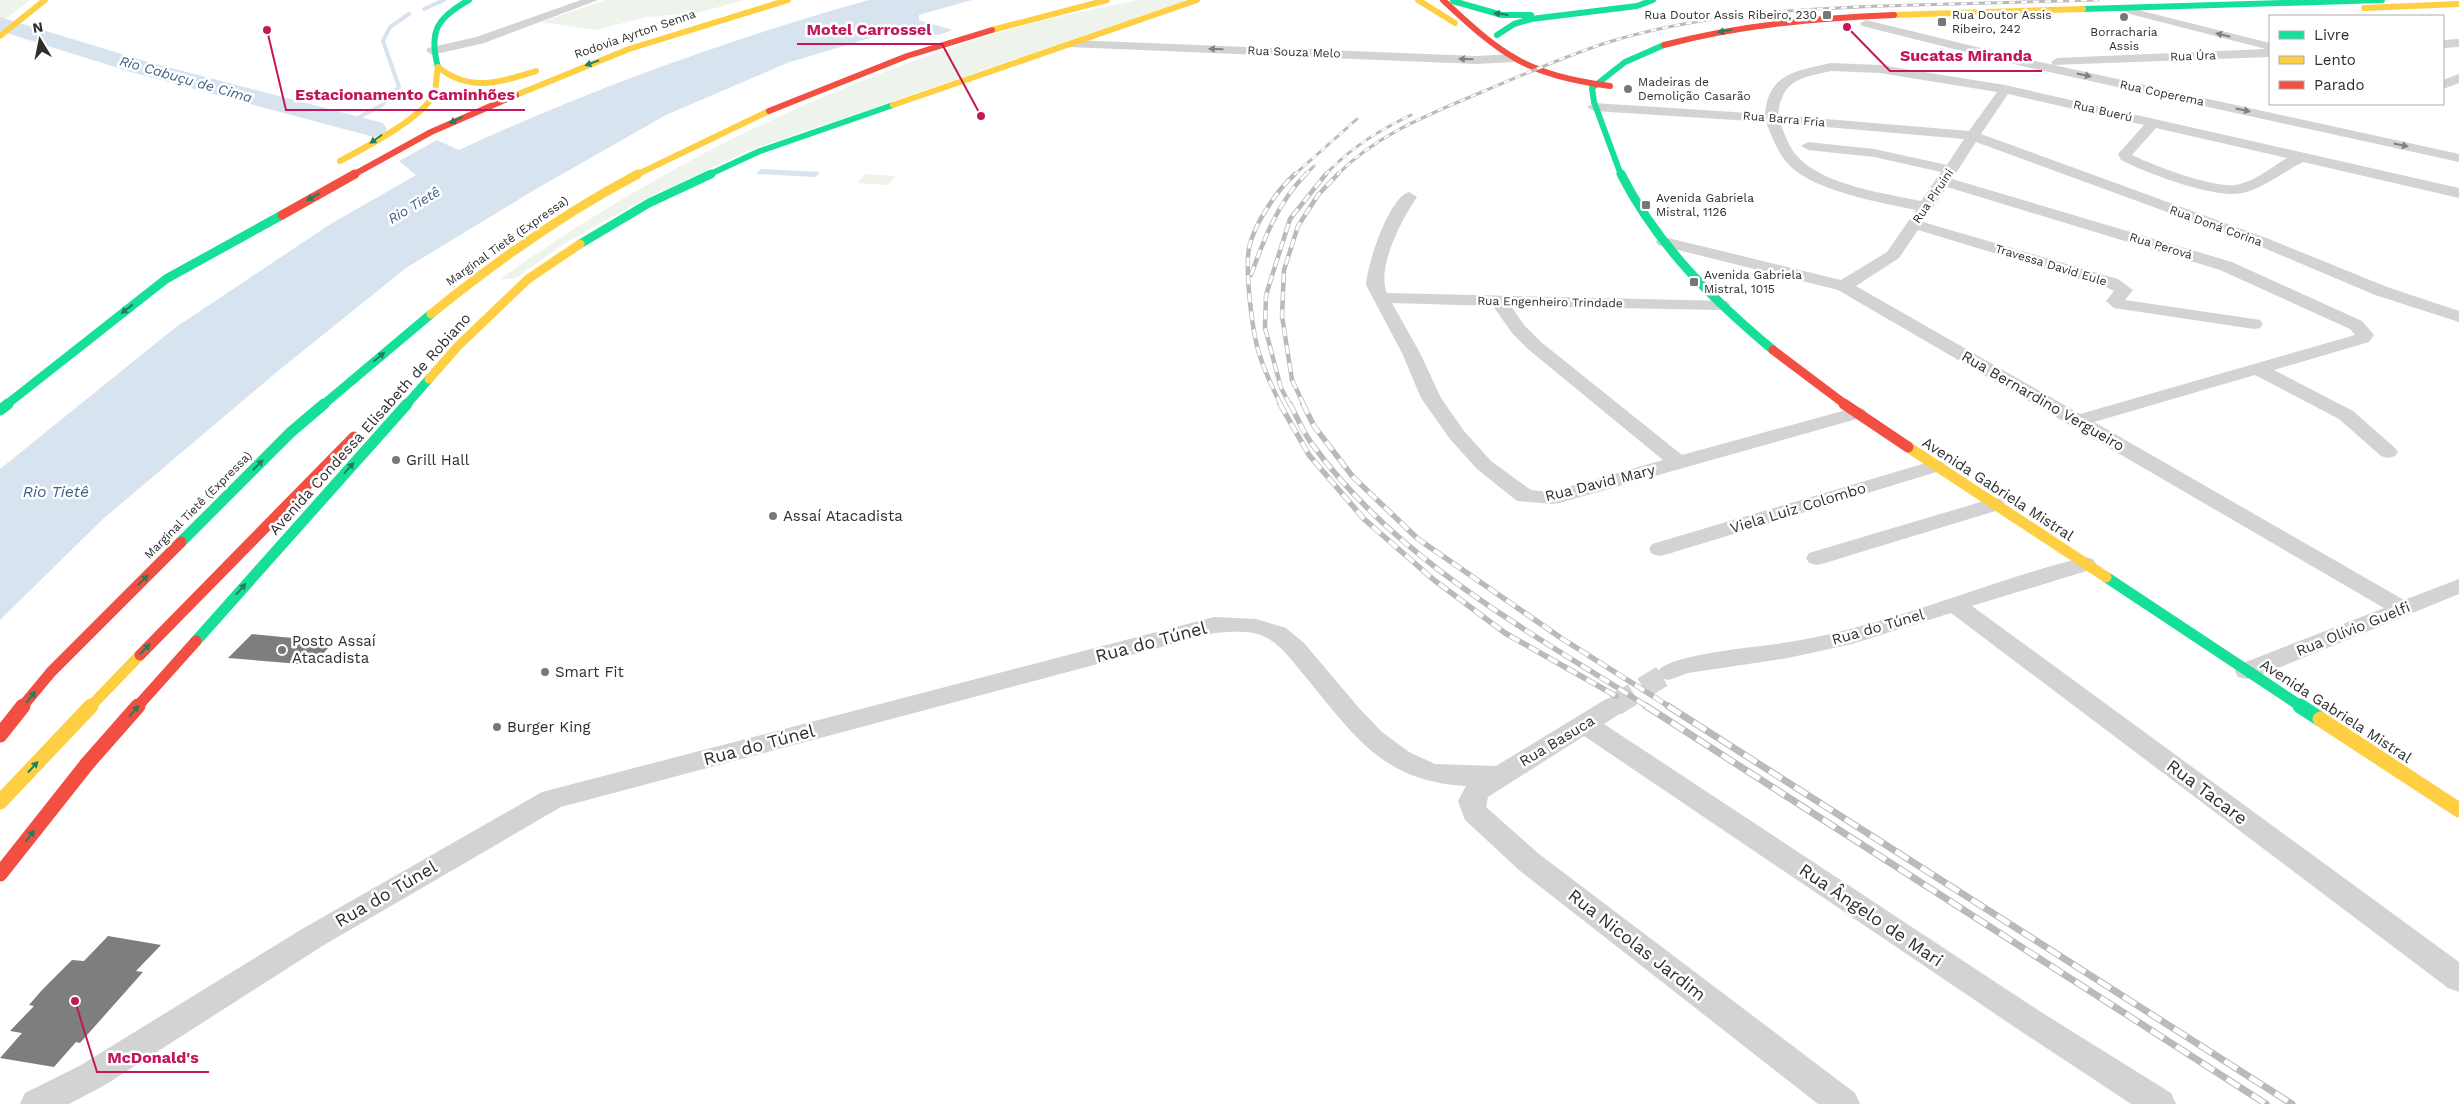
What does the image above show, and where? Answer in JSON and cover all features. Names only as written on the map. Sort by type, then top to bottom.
[{"type":"main road","points":[[0,36],[45,0]]},
{"type":"main road","points":[[326,168],[367,146],[413,114],[432,97],[438,67],[432,51],[434,28],[446,14],[469,0]]},
{"type":"main road","points":[[572,59],[715,15],[774,0]]},
{"type":"main road","name":"Rodovia Ayrton Senna","points":[[547,74],[788,0]]},
{"type":"main road","name":"Marginal Tietê (Expressa)","points":[[0,735],[51,672],[291,432],[467,283],[589,200],[711,136],[829,86],[931,48],[978,33],[1107,0]]},
{"type":"main road","name":"Avenida Condessa Elisabeth de Robiano","points":[[0,874],[87,764],[244,584],[454,350],[528,279],[588,239],[650,203],[752,155],[1197,0]]},
{"type":"main road","points":[[1418,0],[1524,65],[1596,84],[1617,84],[1598,106]]},
{"type":"main road","points":[[1443,0],[1502,50]]},
{"type":"main road","points":[[1452,0],[1502,15],[1568,14]]},
{"type":"main road","points":[[1452,0],[1526,58],[1581,70]]},
{"type":"main road","points":[[1497,35],[1521,21],[1637,6],[1653,0]]},
{"type":"main road","points":[[1670,56],[1735,40],[1862,20],[2122,8],[2382,0]]},
{"type":"main road","points":[[1600,68],[1624,62],[1666,45],[1701,36],[1795,20],[2146,15],[2459,4]]},
{"type":"main road","points":[[1795,20],[1808,28]]},
{"type":"main road","points":[[1598,106],[1592,88],[1605,74],[1624,62]]},
{"type":"main road","points":[[438,67],[457,80],[480,82],[547,74]]},
{"type":"main road","points":[[166,279],[431,132],[547,74]]},
{"type":"main road","points":[[1557,75],[1598,106]]},
{"type":"main road","name":"Avenida Gabriela Mistral","points":[[1598,106],[1614,159],[1622,176],[1664,242],[1721,305],[1784,358],[1857,413],[1936,466],[2459,810]]},
{"type":"main road","points":[[0,410],[219,236]]},
{"type":"main road","points":[[437,352],[497,299],[528,279]]},
{"type":"main road","points":[[0,802],[83,713],[361,430]]},
{"type":"street","points":[[432,51],[480,40],[592,0]]},
{"type":"street","points":[[2122,8],[2269,47]]},
{"type":"street","name":"Rua Coperema","points":[[1862,20],[2026,63],[2459,158]]},
{"type":"street","points":[[2444,44],[2459,43]]},
{"type":"street","name":"Rua Souza Melo","points":[[1073,44],[1476,60],[1514,58]]},
{"type":"street","name":"Rua Úra","points":[[2026,63],[2269,53]]},
{"type":"street","name":"Rua Buerú","points":[[1771,118],[1773,99],[1781,85],[1794,76],[1831,67],[1880,68],[2005,89],[2459,193]]},
{"type":"street","points":[[2444,85],[2459,78]]},
{"type":"street","name":"Rua Piruini","points":[[1844,286],[1893,255],[2005,89]]},
{"type":"street","points":[[2444,89],[2459,93]]},
{"type":"street","name":"Rua Barra Fria","points":[[1598,106],[1771,118],[1973,136]]},
{"type":"street","points":[[1771,118],[1788,156],[1796,165],[1807,172],[1878,198],[1926,207]]},
{"type":"street","points":[[2153,123],[2125,154],[2126,157],[2146,166],[2215,188],[2239,190],[2300,157]]},
{"type":"street","name":"Rua Doná Corina","points":[[1973,136],[2263,242],[2338,274],[2459,317]]},
{"type":"street","name":"Rua Perová","points":[[1808,146],[1874,153],[2226,266],[2356,325],[2365,335],[2363,338],[2258,369]]},
{"type":"street","points":[[2439,154],[2459,150]]},
{"type":"street","points":[[1380,298],[1375,285],[1380,261],[1398,212],[1409,197]]},
{"type":"street","name":"Travessa David Eule","points":[[1915,224],[2112,283],[2124,290],[2116,300],[2120,304],[2254,324]]},
{"type":"street","name":"Rua Bernardino Vergueiro","points":[[1664,242],[1844,286],[2402,609]]},
{"type":"street","points":[[2338,274],[2356,289],[2422,318]]},
{"type":"street","name":"Rua Engenheiro Trindade","points":[[1380,298],[1721,305]]},
{"type":"street","name":"Rua David Mary","points":[[1380,298],[1411,353],[1431,398],[1457,435],[1484,465],[1525,496],[1552,498],[1857,413]]},
{"type":"street","points":[[1499,301],[1518,329],[1535,346],[1679,462]]},
{"type":"street","points":[[2076,421],[2258,369],[2346,415],[2388,452]]},
{"type":"street","name":"Viela Luiz Colombo","points":[[1660,549],[1936,466]]},
{"type":"street","points":[[1817,558],[1994,504]]},
{"type":"street","name":"Rua do Túnel","points":[[1669,672],[1682,666],[1788,650],[1852,636],[2084,564]]},
{"type":"street","name":"Rua Olívio Guelfi","points":[[2247,671],[2459,586]]},
{"type":"street","name":"Rua Tacare","points":[[1956,605],[2459,980]]},
{"type":"street","name":"Rua do Túnel","points":[[37,1104],[93,1075],[313,937],[552,800],[1214,625],[1246,624],[1272,631],[1293,646],[1361,728],[1384,750],[1417,767],[1457,776],[1498,776]]},
{"type":"street","name":"Rua Basuca","points":[[1498,776],[1615,705]]},
{"type":"street","name":"Rua Ângelo de Mari","points":[[1584,724],[2030,1021],[2159,1104]]},
{"type":"street","name":"Rua Nicolas Jardim","points":[[1498,776],[1472,796],[1471,804],[1475,813],[1529,862],[1843,1104]]},
{"type":"shaded area","points":[[0,0],[30,0],[0,23]]},
{"type":"shaded area","points":[[605,0],[745,0],[697,13],[646,17],[596,30],[541,22]]},
{"type":"shaded area","points":[[1137,0],[1188,0],[750,150],[653,195],[599,224],[562,245],[515,279],[500,279],[619,201],[741,134],[805,105],[936,53],[1004,31],[1053,18]]},
{"type":"shaded area","points":[[865,174],[896,176],[888,185],[858,183]]},
{"type":"water","name":"Rio Tietê","points":[[869,0],[972,0],[919,15],[919,20],[952,30],[939,35],[898,32],[870,38],[787,63],[666,115],[536,189],[406,268],[278,371],[103,519],[0,620],[0,469],[176,327],[329,225],[416,175],[399,161],[437,140],[459,150],[559,106],[661,67],[764,31]]},
{"type":"water","points":[[761,169],[820,172],[816,177],[756,174]]},
{"type":"building","name":"Posto Assaí Atacadista","points":[[252,634],[335,641],[312,665],[228,658]]},
{"type":"building","points":[[108,936],[161,945],[136,971],[143,972],[80,1043],[76,1042],[54,1067],[0,1058],[22,1033],[10,1031],[34,1006],[29,1005],[42,990],[72,960],[84,961]]},
{"type":"waterway","points":[[424,9],[444,0]]},
{"type":"waterway","points":[[348,123],[382,105],[399,87],[383,41],[390,27],[409,14]]},
{"type":"waterway","name":"Rio Cabuçu de Cima","points":[[0,24],[139,67],[374,129]]},
{"type":"tunnel","points":[[1615,705],[1669,672]]},
{"type":"railway","points":[[1337,175],[1369,148],[1424,117],[1595,46],[1649,31],[1724,18],[1800,10],[2098,0]]},
{"type":"railway","points":[[1326,174],[1344,156],[1365,141],[1411,115]]},
{"type":"railway","points":[[1294,175],[1357,119]]},
{"type":"railway","points":[[1306,174],[1314,166]]},
{"type":"railway","points":[[1251,275],[1280,209],[1287,197],[1306,174]]},
{"type":"railway","points":[[1290,405],[1281,388],[1265,328],[1266,295],[1290,219],[1326,174]]},
{"type":"railway","points":[[1281,405],[1262,362],[1254,333],[1250,302],[1248,258],[1249,248],[1261,218],[1274,198],[1294,175]]},
{"type":"railway","points":[[1304,405],[1292,380],[1282,316],[1284,270],[1298,226],[1318,195],[1337,175]]},
{"type":"railway","points":[[1280,404],[1309,455],[1364,519],[1434,580],[1505,633],[1616,696]]},
{"type":"railway","points":[[1290,404],[1309,439],[1346,486],[1384,524],[1424,559],[1512,621],[1648,707]]},
{"type":"railway","points":[[1303,404],[1314,426],[1353,477],[1418,539],[1561,638],[1670,707]]},
{"type":"railway","points":[[1646,706],[2266,1104]]},
{"type":"railway","points":[[1668,706],[2292,1104]]},
{"type":"traffic: fast","points":[[438,67],[433,44],[437,26],[449,12],[469,0]]},
{"type":"traffic: fast","points":[[1497,35],[1514,24],[1531,19],[1637,6],[1653,0]]},
{"type":"traffic: fast","points":[[2083,9],[2382,0]]},
{"type":"traffic: fast","points":[[1453,1],[1502,15],[1531,15]]},
{"type":"traffic: fast","points":[[1664,45],[1643,52],[1625,62],[1592,88],[1594,102],[1614,160],[1632,196],[1666,245],[1707,291],[1773,350]]},
{"type":"traffic: fast","points":[[580,244],[649,203],[760,151],[893,105]]},
{"type":"traffic: fast","points":[[0,410],[166,279],[282,215]]},
{"type":"traffic: fast","points":[[181,542],[291,432],[431,314]]},
{"type":"traffic: fast","points":[[196,641],[429,379]]},
{"type":"traffic: fast","points":[[2106,577],[2320,719]]},
{"type":"traffic: slow","points":[[0,36],[45,0]]},
{"type":"traffic: slow","points":[[516,95],[629,49],[788,0]]},
{"type":"traffic: slow","points":[[992,30],[1107,0]]},
{"type":"traffic: slow","points":[[893,105],[1197,0]]},
{"type":"traffic: slow","points":[[1418,0],[1455,23]]},
{"type":"traffic: slow","points":[[2364,8],[2459,4]]},
{"type":"traffic: slow","points":[[1894,15],[2083,9]]},
{"type":"traffic: slow","points":[[340,161],[403,124],[425,106],[434,94],[438,67],[454,79],[474,83],[495,82],[536,71]]},
{"type":"traffic: slow","points":[[431,314],[509,253],[592,200],[679,153],[769,111]]},
{"type":"traffic: slow","points":[[429,379],[458,346],[528,279],[580,244]]},
{"type":"traffic: slow","points":[[1908,447],[2106,577]]},
{"type":"traffic: slow","points":[[0,802],[140,655]]},
{"type":"traffic: slow","points":[[2320,719],[2459,810]]},
{"type":"traffic: jam","points":[[1443,0],[1491,44],[1524,65],[1555,76],[1610,86]]},
{"type":"traffic: jam","points":[[1664,45],[1721,31],[1778,22],[1894,15]]},
{"type":"traffic: jam","points":[[769,111],[907,56],[992,30]]},
{"type":"traffic: jam","points":[[282,215],[431,132],[516,95]]},
{"type":"traffic: jam","points":[[1773,350],[1847,406],[1908,447]]},
{"type":"traffic: jam","points":[[140,655],[354,437]]},
{"type":"traffic: jam","points":[[0,735],[51,672],[181,542]]},
{"type":"traffic: jam","points":[[0,874],[87,764],[196,641]]},
{"type":"place","name":"Rua Doutor Assis Ribeiro, 230","points":[[1827,15]]},
{"type":"place","name":"Borracharia Assis","points":[[2124,17]]},
{"type":"place","name":"Rua Doutor Assis Ribeiro, 242","points":[[1942,22]]},
{"type":"place","name":"Sucatas Miranda","points":[[1847,27]]},
{"type":"place","name":"Estacionamento Caminhões","points":[[267,30]]},
{"type":"place","name":"Madeiras de Demolição Casarão","points":[[1628,89]]},
{"type":"place","name":"Motel Carrossel","points":[[981,116]]},
{"type":"place","name":"Avenida Gabriela Mistral, 1126","points":[[1646,205]]},
{"type":"place","name":"Avenida Gabriela Mistral, 1015","points":[[1694,282]]},
{"type":"place","name":"Grill Hall","points":[[396,460]]},
{"type":"place","name":"Assaí Atacadista","points":[[773,516]]},
{"type":"place","name":"Posto Assaí Atacadista","points":[[282,650]]},
{"type":"place","name":"Smart Fit","points":[[545,672]]},
{"type":"place","name":"Burger King","points":[[497,727]]},
{"type":"place","name":"McDonald's","points":[[75,1001]]}]
